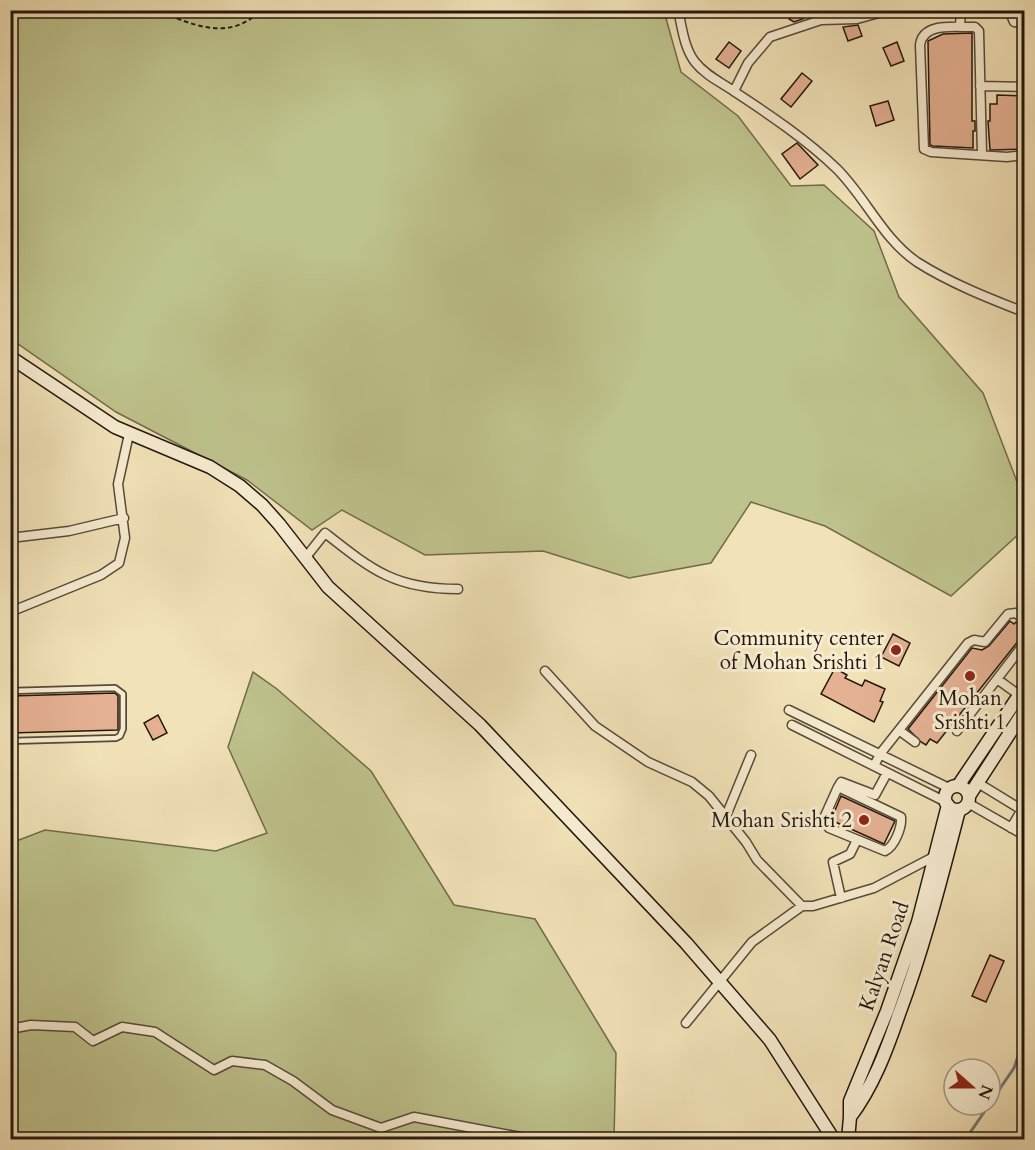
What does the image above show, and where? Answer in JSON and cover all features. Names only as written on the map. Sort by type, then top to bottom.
[{"type":"street","points":[[678,10],[684,38],[694,61],[711,78],[734,91],[806,143],[837,170],[889,237],[916,261],[1024,312]]},
{"type":"street","points":[[734,91],[748,63],[770,37],[821,20],[857,19],[890,10]]},
{"type":"street","points":[[960,27],[961,10]]},
{"type":"street","points":[[1010,10],[1014,22],[1024,23]]},
{"type":"street","points":[[982,154],[979,31],[975,27],[932,28],[921,39],[924,149],[932,152],[982,154],[1007,158],[1024,155]]},
{"type":"street","points":[[980,86],[1024,87]]},
{"type":"street","points":[[10,357],[129,434],[210,467],[240,486],[279,524],[328,587],[480,725],[686,943],[770,1040],[834,1140]]},
{"type":"street","points":[[10,612],[111,570],[119,562],[123,550],[123,518],[118,484],[129,434]]},
{"type":"street","points":[[10,538],[69,531],[123,518]]},
{"type":"street","points":[[306,557],[325,533],[370,568],[393,580],[429,589],[458,590]]},
{"type":"street","points":[[874,766],[880,754],[971,641],[985,642],[1012,612],[1024,620]]},
{"type":"street","points":[[957,731],[1024,644]]},
{"type":"street","points":[[545,671],[595,726],[648,762],[692,782],[726,816],[757,860],[802,906]]},
{"type":"street","points":[[958,803],[946,795],[954,788],[1022,691],[998,679]]},
{"type":"street","points":[[789,710],[954,788],[965,789],[958,803]]},
{"type":"street","name":"Kalyan Road","points":[[848,1140],[850,1117],[861,1103],[889,1043],[929,927],[941,856],[958,803],[978,783],[1022,720]]},
{"type":"street","points":[[792,725],[887,773],[958,803],[1024,835]]},
{"type":"street","points":[[900,731],[915,742]]},
{"type":"street","points":[[726,816],[751,754]]},
{"type":"street","points":[[838,787],[901,817],[902,823],[889,849],[882,850],[857,840],[829,828],[823,821],[838,787],[844,782],[875,795],[887,773]]},
{"type":"street","points":[[978,783],[1023,808],[1011,828]]},
{"type":"street","points":[[841,898],[832,862],[850,854],[857,840]]},
{"type":"street","points":[[686,1023],[752,942],[802,906],[874,888],[941,856]]},
{"type":"street","points":[[10,1029],[31,1025],[75,1028],[93,1041],[122,1027],[155,1032],[214,1070],[232,1061],[265,1065],[293,1081],[332,1110],[381,1128],[414,1117],[536,1140]]},
{"type":"lane","points":[[10,691],[115,688],[123,694],[123,729],[116,738],[10,741]]},
{"type":"path","points":[[156,10],[204,28],[225,29],[242,25],[261,10]]},
{"type":"green space","points":[[11,11],[664,11],[681,72],[738,116],[791,186],[824,185],[874,231],[899,297],[983,393],[1024,500],[1022,531],[951,596],[825,526],[751,502],[711,563],[629,578],[543,551],[425,555],[342,510],[312,530],[247,480],[116,412],[11,339]]},
{"type":"green space","points":[[253,672],[277,689],[371,771],[454,905],[535,919],[616,1053],[614,1139],[11,1140],[11,843],[45,830],[216,851],[267,833],[228,747]]},
{"type":"building","points":[[795,10],[808,10],[803,19],[794,22],[789,19]]},
{"type":"building","points":[[858,25],[862,36],[848,41],[843,27]]},
{"type":"building","points":[[972,33],[972,121],[975,121],[973,148],[930,145],[928,41],[943,34]]},
{"type":"building","points":[[729,42],[741,51],[729,68],[716,59]]},
{"type":"building","points":[[897,42],[904,61],[891,66],[883,48]]},
{"type":"building","points":[[802,73],[812,81],[791,107],[781,99]]},
{"type":"building","points":[[997,95],[1024,96],[1024,149],[990,150],[988,121],[990,121],[990,104],[997,104]]},
{"type":"building","points":[[888,101],[894,120],[876,126],[870,106]]},
{"type":"building","points":[[797,143],[818,165],[800,179],[782,154]]},
{"type":"building","name":"Mohan Srishti 1","points":[[1010,621],[1014,624],[1016,622],[1024,629],[1024,638],[1019,640],[937,743],[930,739],[926,745],[921,742],[908,729],[972,648],[982,650],[989,646]]},
{"type":"building","name":"Community center of Mohan Srishti 1","points":[[893,634],[910,643],[899,666],[881,657]]},
{"type":"building","points":[[835,668],[847,675],[845,678],[862,686],[865,680],[885,689],[880,701],[883,702],[874,722],[821,694]]},
{"type":"building","points":[[115,693],[118,696],[118,730],[10,733],[10,696]]},
{"type":"building","points":[[158,715],[167,733],[153,740],[144,723]]},
{"type":"building","name":"Mohan Srishti 2","points":[[841,796],[895,821],[884,844],[831,820]]},
{"type":"building","points":[[990,955],[1004,961],[986,1002],[972,996]]},
{"type":"waterway","points":[[1002,1086],[1014,1068],[1024,1039]]},
{"type":"waterway","points":[[965,1140],[981,1117]]},
{"type":"railway","points":[[1022,1140],[1024,1134]]},
{"type":"place","name":"Community center of Mohan Srishti 1","points":[[896,650]]},
{"type":"place","name":"Mohan Srishti 1","points":[[970,676]]},
{"type":"place","name":"Mohan Srishti 2","points":[[864,820]]}]
